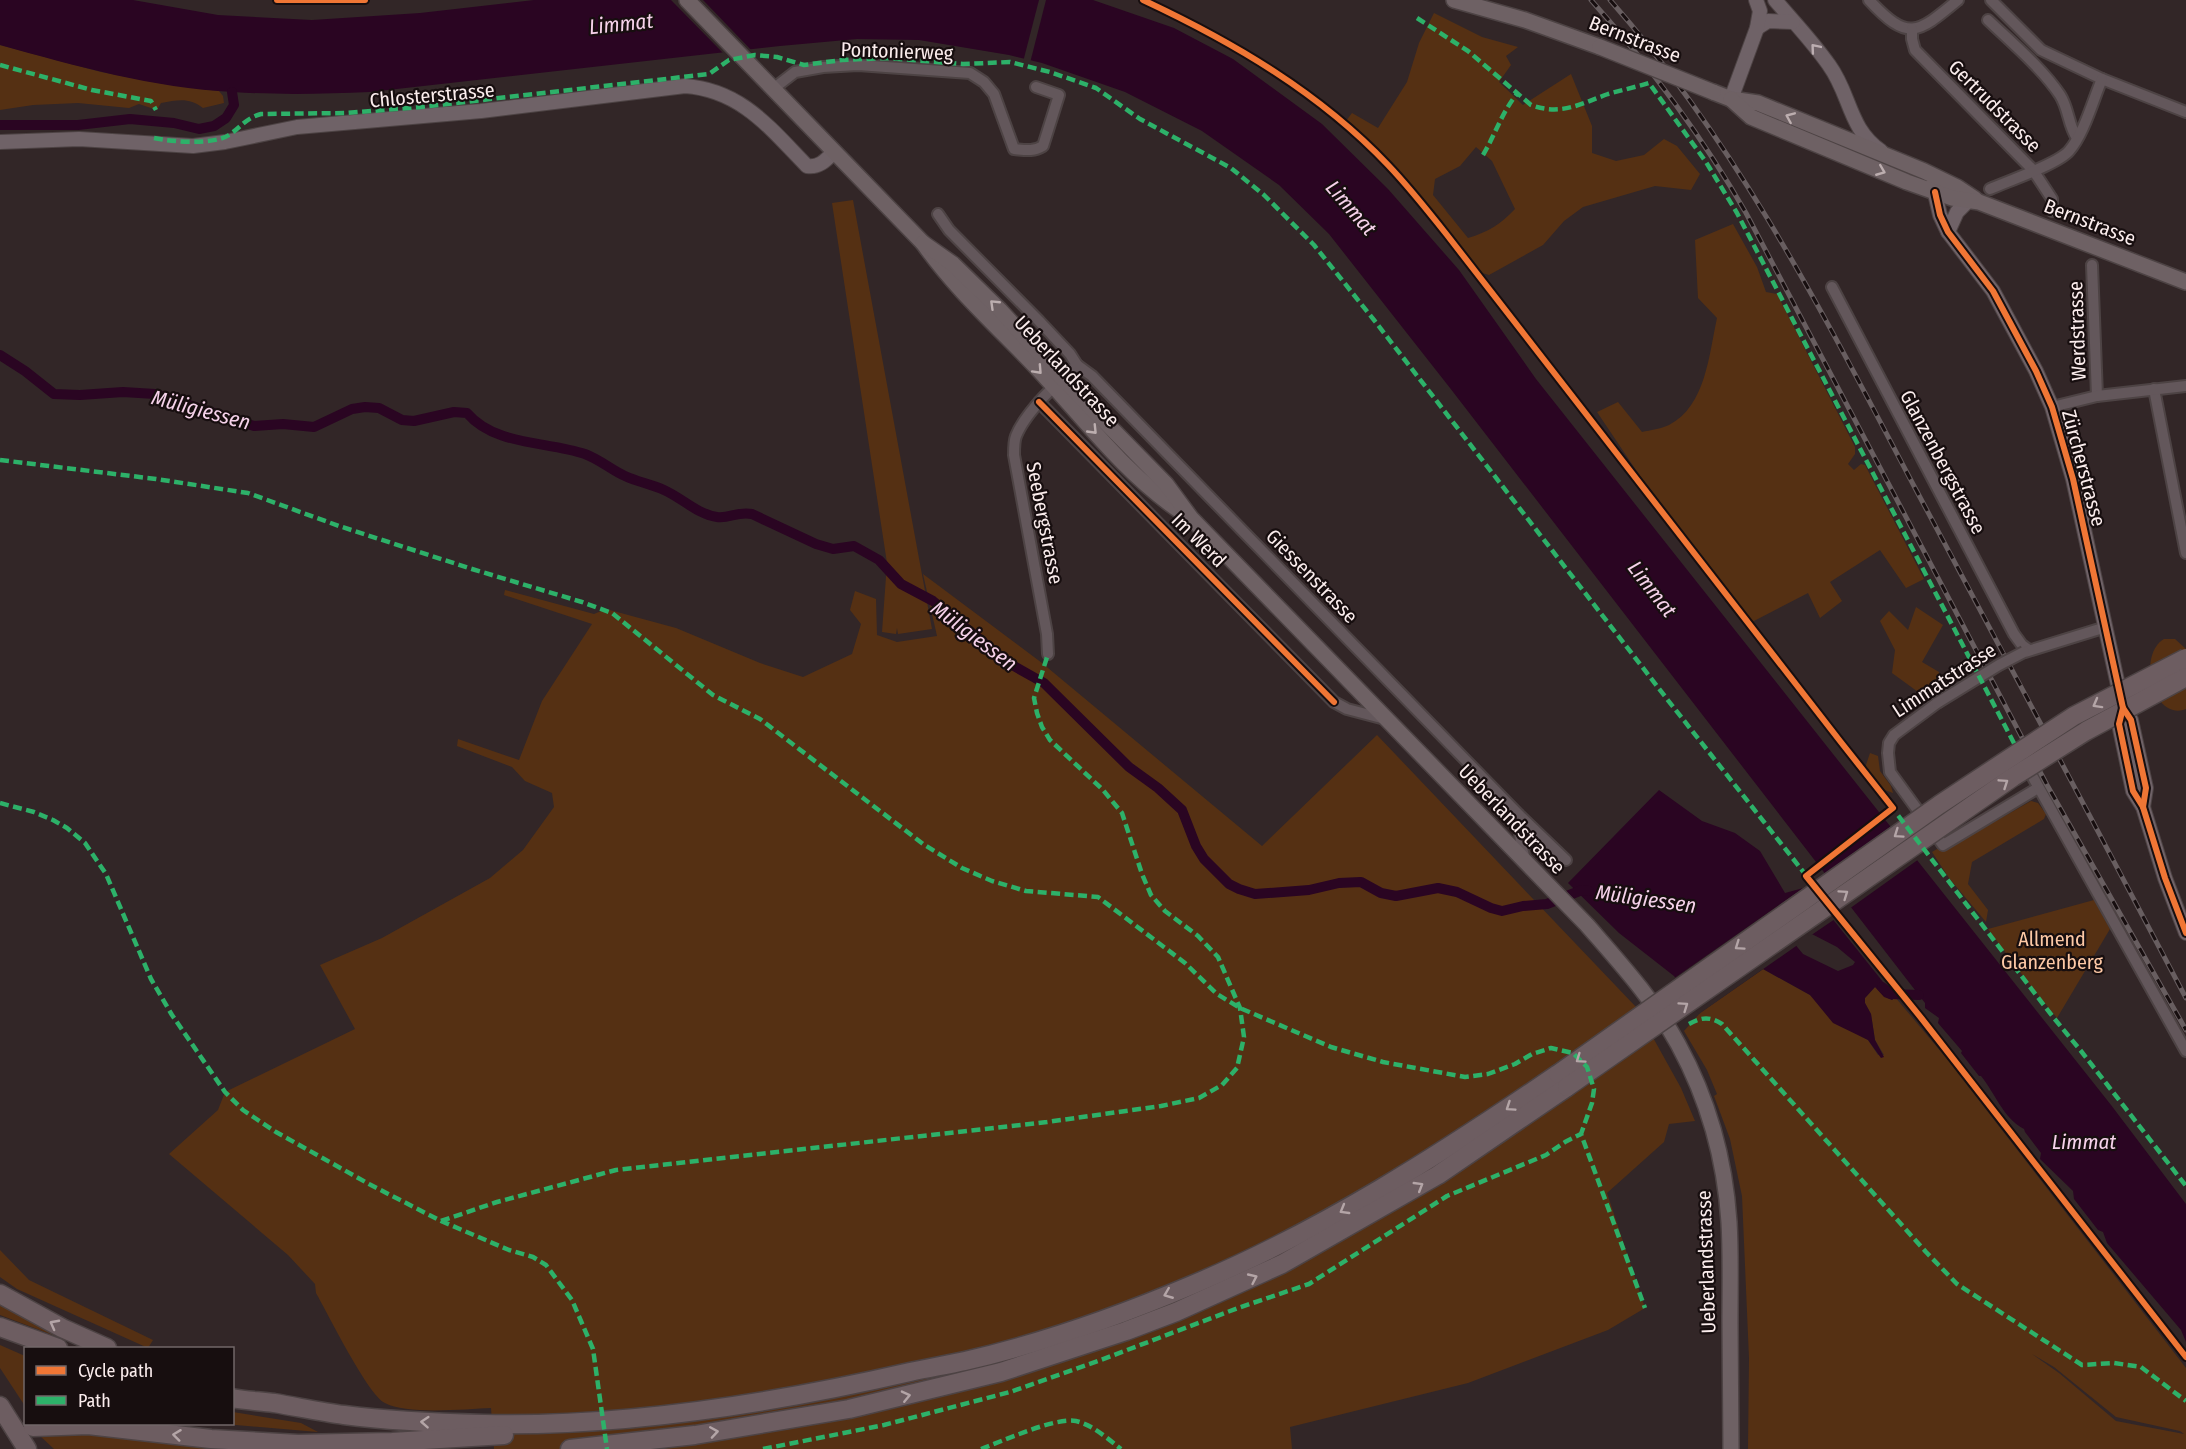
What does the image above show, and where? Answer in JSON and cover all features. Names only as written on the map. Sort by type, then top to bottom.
[{"type":"highway","points":[[570,1449],[637,1440],[656,1440],[797,1419],[919,1393],[1001,1372],[1136,1327],[1282,1264],[1438,1175],[1939,805],[2074,716],[2186,658]]},
{"type":"highway","points":[[234,1398],[342,1414],[414,1421],[506,1425],[566,1423],[665,1414],[814,1392],[962,1362],[1110,1317],[1240,1263],[1333,1216],[1563,1081],[2013,777],[2086,731],[2186,677]]},
{"type":"highway","points":[[0,1294],[62,1328],[105,1347]]},
{"type":"highway","points":[[0,1327],[55,1347]]},
{"type":"highway","points":[[33,1427],[88,1425],[211,1439],[298,1444],[392,1442],[553,1432],[667,1422],[817,1399],[944,1372],[962,1362]]},
{"type":"highway","points":[[234,1392],[273,1403]]},
{"type":"highway","points":[[0,1406],[27,1449]]},
{"type":"highway","points":[[631,1449],[656,1440]]},
{"type":"main road","name":"Ueberlandstrasse","points":[[687,0],[923,243],[957,288],[1166,484],[1191,518],[1552,889],[1630,974],[1658,1012],[1679,1045],[1699,1088],[1709,1116],[1724,1177],[1729,1220],[1731,1449]]},
{"type":"main road","name":"Bernstrasse","points":[[1454,0],[1525,20],[1731,99],[1758,103],[1924,171],[1957,187],[1974,202]]},
{"type":"main road","points":[[1731,99],[1757,28],[1758,5],[1780,2],[1792,22],[1836,76],[1851,115],[1871,144],[1892,158]]},
{"type":"main road","points":[[1757,28],[1768,21],[1792,22]]},
{"type":"main road","name":"Chlosterstrasse","points":[[0,142],[79,139],[193,146],[225,142],[297,127],[481,111],[685,86],[718,92],[739,102],[759,117],[807,166],[819,165],[834,152]]},
{"type":"main road","name":"Bernstrasse","points":[[1731,99],[1751,117],[1907,182],[1953,198],[1974,202],[2186,282]]},
{"type":"main road","points":[[1827,149],[1844,139],[1851,115]]},
{"type":"main road","name":"Zürcherstrasse","points":[[1924,171],[1931,181],[1940,215],[1948,231],[1996,296],[2031,361],[2052,407],[2073,479],[2123,708],[2131,720],[2146,788],[2144,807],[2165,878],[2186,933]]},
{"type":"main road","points":[[1948,231],[1957,212],[1974,202]]},
{"type":"street","points":[[1869,0],[1892,23],[1899,27],[1912,29],[1927,25],[1958,0]]},
{"type":"street","points":[[1991,0],[2041,50],[2102,79],[2186,112]]},
{"type":"street","points":[[1988,20],[2061,95],[2068,110],[2070,128],[2077,138]]},
{"type":"street","name":"Gertrudstrasse","points":[[1912,29],[1915,50],[2033,170],[2052,199],[2052,211]]},
{"type":"street","name":"Pontonierweg","points":[[773,89],[795,72],[824,67],[858,65],[970,73],[984,82],[994,94],[1014,149],[1036,150],[1043,146],[1059,95],[1036,87]]},
{"type":"street","points":[[1989,189],[2053,163],[2069,152],[2102,79]]},
{"type":"street","name":"Giessenstrasse","points":[[938,214],[949,230],[1039,321],[1070,354],[1077,365],[1092,376],[1519,815],[1566,860]]},
{"type":"street","name":"Werdstrasse","points":[[2092,265],[2097,396]]},
{"type":"street","name":"Glanzenbergstrasse","points":[[1832,287],[2009,624],[2027,651]]},
{"type":"street","points":[[1058,382],[1077,365]]},
{"type":"street","name":"Seebergstrasse","points":[[1048,654],[1047,634],[1014,455],[1016,436],[1039,402],[1058,382]]},
{"type":"street","points":[[2052,407],[2097,396],[2186,386]]},
{"type":"street","points":[[2154,389],[2186,553]]},
{"type":"street","name":"Im Werd","points":[[1039,402],[1334,702],[1344,708],[1385,718]]},
{"type":"street","name":"Limmatstrasse","points":[[2038,788],[1943,845],[1890,772],[1889,742],[1894,735],[1937,704],[1999,665],[2027,651],[2106,627]]},
{"type":"street","points":[[2016,747],[2186,1051]]},
{"type":"street","points":[[1519,815],[1521,845],[1525,862]]},
{"type":"green space","points":[[1434,13],[1482,37],[1518,47],[1506,56],[1511,65],[1499,82],[1523,105],[1571,74],[1592,126],[1592,153],[1616,161],[1644,155],[1664,139],[1677,146],[1700,174],[1691,190],[1655,186],[1583,207],[1564,221],[1543,245],[1489,275],[1482,273],[1409,184],[1346,121],[1352,113],[1378,128],[1407,82],[1419,43]],"holes":[[[1476,147],[1492,161],[1515,209],[1494,227],[1468,238],[1433,195],[1435,179],[1460,166]]]},
{"type":"green space","points":[[0,45],[101,72],[164,84],[219,91],[224,103],[203,108],[193,102],[178,100],[161,103],[157,110],[139,104],[129,108],[78,103],[33,105],[0,110]]},
{"type":"green space","points":[[853,200],[932,629],[898,634],[897,628],[896,634],[882,632],[887,563],[832,203]]},
{"type":"green space","points":[[1733,224],[1757,267],[1766,292],[1777,294],[1855,447],[1855,454],[1848,464],[1854,470],[1861,464],[1865,465],[1924,579],[1906,588],[1880,550],[1830,582],[1842,601],[1820,618],[1808,593],[1752,622],[1640,476],[1597,412],[1618,402],[1642,432],[1669,425],[1691,405],[1704,378],[1717,318],[1698,298],[1695,240]]},
{"type":"green space","points":[[923,574],[1042,663],[1262,846],[1377,735],[1636,1007],[1681,1088],[1695,1121],[1669,1124],[1664,1142],[1607,1193],[1645,1308],[1608,1330],[1468,1383],[1290,1427],[1292,1449],[494,1449],[491,1408],[407,1409],[385,1403],[378,1397],[339,1335],[316,1293],[315,1284],[288,1255],[169,1154],[218,1110],[225,1092],[355,1029],[320,965],[382,938],[490,878],[523,850],[554,807],[552,793],[525,781],[512,767],[457,746],[458,739],[519,760],[542,701],[592,624],[504,595],[505,590],[594,614],[606,609],[676,628],[760,663],[803,677],[852,654],[861,624],[850,610],[855,591],[876,599],[877,635],[897,642],[937,636]]},
{"type":"green space","points":[[1916,607],[1943,625],[1922,662],[1939,672],[1937,690],[1925,697],[1892,673],[1895,650],[1880,621],[1889,611],[1908,630]]},
{"type":"green space","points":[[2164,639],[2175,639],[2186,649],[2186,709],[2175,710],[2165,706],[2152,685],[2151,659],[2156,647]]},
{"type":"green space","points":[[1870,753],[1878,756],[1880,771],[1891,786],[1893,793],[1879,788],[1865,768]]},
{"type":"green space","points":[[2031,801],[2038,803],[2046,814],[2044,819],[1972,862],[1968,884],[1988,910],[1986,922],[1949,878],[1932,852],[1937,849],[1943,851]]},
{"type":"green space","name":"Allmend Glanzenberg","points":[[2094,900],[2110,929],[2057,1018],[1988,929]]},
{"type":"green space","points":[[1763,969],[1810,995],[1868,1040],[1878,1055],[1884,1055],[1875,1040],[1871,1014],[1865,998],[1875,987],[1892,1000],[1895,997],[1947,1059],[2186,1368],[2186,1449],[1748,1449],[1749,1358],[1742,1196],[1730,1139],[1714,1096],[1717,1094],[1707,1070],[1684,1031],[1701,1012]],"holes":[[[2032,1354],[2054,1367],[2116,1417],[2180,1431],[2184,1434],[2116,1421],[2059,1373]]]},
{"type":"green space","points":[[0,1250],[29,1280],[153,1340],[149,1347],[146,1347],[17,1289],[0,1277]]},
{"type":"green space","points":[[0,1300],[85,1347],[84,1347],[0,1315]]},
{"type":"green space","points":[[0,1345],[24,1356],[24,1404],[0,1368]]},
{"type":"green space","points":[[234,1412],[301,1423],[318,1432],[234,1425]]},
{"type":"green space","points":[[79,1430],[278,1449],[54,1449],[39,1435]]},
{"type":"water","name":"Limmat","points":[[0,0],[133,0],[218,15],[312,20],[420,13],[534,0],[1093,0],[1174,28],[1233,59],[1322,124],[1388,189],[1459,270],[1536,379],[2111,1105],[2186,1204],[2186,1342],[2181,1330],[2107,1243],[2103,1232],[2098,1230],[2074,1199],[2073,1191],[2040,1159],[2041,1153],[2024,1129],[2005,1112],[1981,1076],[1938,1023],[1939,1018],[1925,1008],[1925,1003],[1329,234],[1279,185],[1202,131],[1125,92],[1042,63],[919,40],[857,39],[780,46],[370,92],[284,94],[203,90],[115,75],[0,45]]},
{"type":"water","points":[[1659,790],[1702,821],[1735,833],[1760,851],[1785,893],[1807,887],[1895,997],[1892,1000],[1884,997],[1875,987],[1865,998],[1871,1014],[1875,1040],[1884,1057],[1881,1058],[1868,1040],[1833,1023],[1810,995],[1763,969],[1701,1012],[1674,976],[1619,933],[1568,883]],"holes":[[[1784,931],[1806,931],[1837,947],[1855,962],[1853,965],[1838,971],[1803,954]]]},
{"type":"pier","points":[[671,0],[703,0],[753,52],[725,55]]},
{"type":"pier","points":[[1039,0],[1046,0],[1030,63],[1023,62]]},
{"type":"pier","points":[[1884,813],[1886,816],[1818,869],[1816,865]]},
{"type":"pier","points":[[1893,825],[1919,859],[1849,909],[1823,875]]},
{"type":"pier","points":[[1809,884],[1835,919],[1810,936],[1797,925],[1788,931],[1799,944],[1699,1014],[1673,979]]},
{"type":"waterway","points":[[0,125],[78,125],[130,119],[174,123],[199,129],[214,126],[226,118],[234,105],[232,92]]},
{"type":"waterway","name":"Müligiessen","points":[[0,355],[54,394],[123,392],[155,394],[254,426],[283,424],[314,427],[352,409],[365,407],[379,408],[402,420],[414,421],[454,412],[467,413],[492,432],[522,441],[585,454],[625,476],[664,490],[710,515],[721,517],[742,513],[752,514],[816,544],[833,549],[854,546],[879,560],[901,584],[933,601],[982,641],[996,656],[1044,683],[1129,767],[1158,788],[1182,810],[1196,846],[1204,859],[1229,884],[1239,889],[1255,894],[1309,890],[1339,883],[1361,882],[1381,893],[1396,896],[1438,888],[1457,892],[1502,911],[1547,904],[1582,890],[1589,891]]},
{"type":"waterway","name":"Müligiessen","points":[[1882,987],[1891,994],[1919,995]]},
{"type":"railway","points":[[1591,0],[1674,102],[1712,157],[1746,213],[2047,785],[2186,1030]]},
{"type":"railway","points":[[1610,0],[1699,113],[1777,234],[1847,359],[2186,998]]},
{"type":"marked path","points":[[1417,18],[1468,51],[1531,105],[1561,109],[1649,83],[1706,162],[1737,213],[2016,747]]},
{"type":"marked path","points":[[154,138],[171,141],[203,141],[222,138],[247,120],[261,114],[346,113],[421,107],[709,74],[729,60],[755,55],[777,57],[804,65],[886,58],[963,64],[1010,62],[1050,72],[1096,88],[1140,119],[1231,168],[1264,195],[1314,245],[1809,879]]},
{"type":"marked path","points":[[0,65],[92,90],[151,101],[156,110]]},
{"type":"marked path","points":[[1483,155],[1507,108],[1517,94]]},
{"type":"marked path","points":[[0,460],[248,493],[339,526],[612,613],[713,695],[760,719],[923,844],[962,868],[992,881],[1026,891],[1098,897],[1185,963],[1217,994],[1240,1008],[1331,1047],[1383,1062],[1465,1077],[1488,1074],[1551,1048],[1573,1053],[1587,1067],[1594,1089],[1592,1103],[1581,1134],[1645,1308]]},
{"type":"marked path","points":[[441,1221],[497,1202],[616,1170],[1047,1122],[1161,1106],[1199,1098],[1222,1085],[1237,1068],[1244,1037],[1240,1008],[1218,957],[1198,936],[1165,911],[1151,895],[1122,813],[1103,790],[1050,740],[1042,727],[1034,698],[1048,654]]},
{"type":"marked path","points":[[0,803],[34,812],[53,820],[85,843],[106,874],[151,979],[172,1015],[225,1092],[243,1110],[276,1132],[441,1221],[509,1250],[533,1257],[546,1265],[572,1300],[593,1349],[607,1449]]},
{"type":"marked path","points":[[1890,805],[2186,1186]]},
{"type":"marked path","points":[[1689,1024],[1706,1018],[1722,1024],[1957,1284],[2082,1365],[2114,1363],[2141,1367],[2186,1401]]},
{"type":"marked path","points":[[763,1449],[884,1425],[1010,1392],[1309,1284],[1447,1196],[1546,1155],[1581,1134]]},
{"type":"marked path","points":[[981,1449],[1043,1426],[1067,1421],[1076,1421],[1088,1426],[1121,1449]]},
{"type":"cycle path","points":[[277,0],[365,0]]},
{"type":"cycle path","points":[[1143,0],[1210,33],[1274,71],[1334,115],[1396,173],[1447,235],[1893,808],[1806,876],[1922,1019],[2186,1357]]},
{"type":"cycle path","points":[[1935,192],[1940,215],[1948,232],[1993,291],[2036,371],[2052,407],[2073,479],[2123,708],[2131,720],[2146,788],[2143,807]]},
{"type":"cycle path","points":[[1039,402],[1334,702]]},
{"type":"cycle path","points":[[2123,708],[2119,724],[2133,791],[2143,807],[2165,878],[2186,933]]}]
